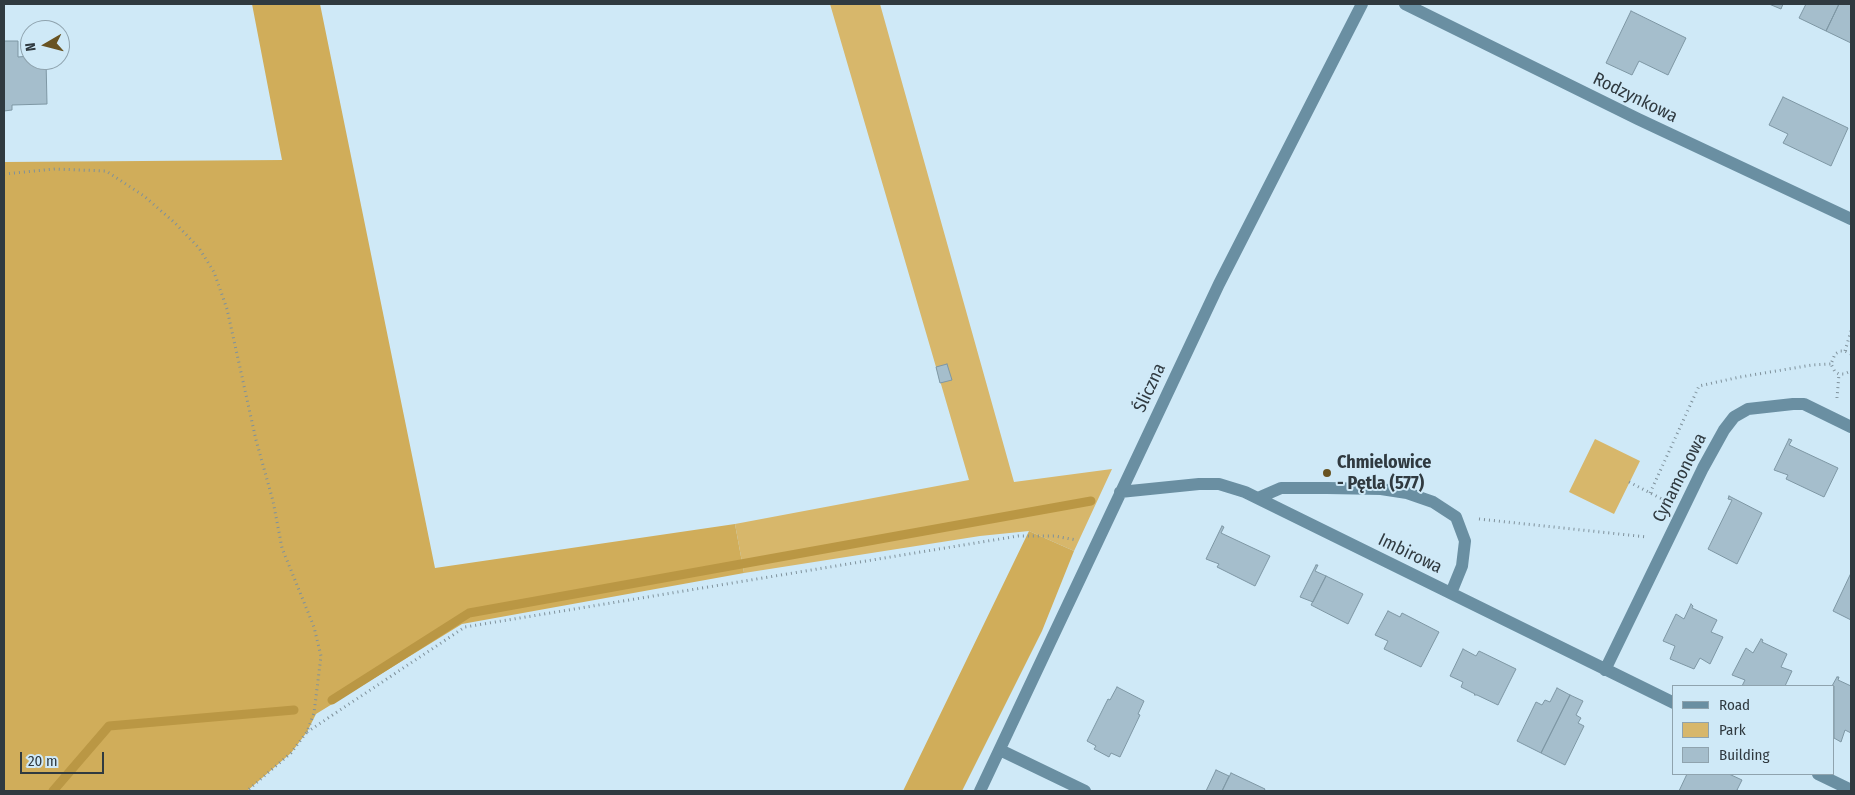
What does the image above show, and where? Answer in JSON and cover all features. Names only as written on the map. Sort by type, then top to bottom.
[{"type":"street","name":"Śliczna","points":[[980,791],[1219,284],[1362,4]]},
{"type":"street","name":"Rodzynkowa","points":[[1405,4],[1638,120],[1851,219]]},
{"type":"street","name":"Cynamonowa","points":[[1605,670],[1668,539],[1724,430],[1734,417],[1748,409],[1804,404],[1851,427]]},
{"type":"street","name":"Imbirowa","points":[[1120,492],[1199,484],[1219,484],[1258,498],[1672,702]]},
{"type":"street","points":[[1258,498],[1281,488],[1381,489],[1407,493],[1433,502],[1456,517],[1465,541],[1462,566],[1451,593]]},
{"type":"street","points":[[1000,750],[1085,791]]},
{"type":"street","points":[[1820,775],[1851,790]]},
{"type":"path","points":[[4,174],[55,170],[106,171],[144,196],[176,224],[200,248],[214,272],[227,309],[256,440],[273,502],[282,548],[314,627],[321,656],[314,713],[307,732],[291,753],[247,791]]},
{"type":"path","points":[[1845,351],[1851,331]]},
{"type":"path","points":[[1851,354],[1845,351],[1835,354],[1831,364],[1835,372],[1839,374],[1851,371]]},
{"type":"path","points":[[1630,482],[1683,510]]},
{"type":"path","points":[[1456,517],[1668,539]]},
{"type":"path","points":[[307,732],[465,627],[1018,536],[1055,536],[1096,544]]},
{"type":"green space","points":[[830,4],[880,4],[1014,482],[1112,469],[1074,551],[1029,531],[980,536],[744,573],[735,524],[969,480]]},
{"type":"green space","points":[[1595,439],[1640,461],[1614,514],[1569,492]]},
{"type":"shaded area","points":[[252,4],[320,4],[435,568],[735,524],[744,573],[462,624],[316,714],[307,732],[291,753],[247,791],[4,791],[4,162],[282,160]]},
{"type":"shaded area","points":[[1029,531],[1074,551],[1042,631],[962,791],[903,791]]},
{"type":"building","points":[[1769,4],[1783,4],[1781,9]]},
{"type":"building","points":[[1806,4],[1839,4],[1826,31],[1799,18]]},
{"type":"building","points":[[1839,4],[1851,4],[1851,43],[1826,31]]},
{"type":"building","points":[[1631,11],[1686,38],[1668,75],[1639,61],[1632,75],[1606,63]]},
{"type":"building","points":[[4,41],[18,41],[20,70],[46,70],[47,104],[12,105],[12,110],[4,111]]},
{"type":"building","points":[[1783,97],[1848,128],[1831,166],[1783,143],[1788,134],[1769,125]]},
{"type":"building","points":[[947,364],[952,380],[940,383],[936,367]]},
{"type":"building","points":[[1789,439],[1792,440],[1789,445],[1838,468],[1824,497],[1786,479],[1788,475],[1774,470]]},
{"type":"building","points":[[1729,496],[1762,513],[1737,564],[1708,549],[1732,500],[1728,499]]},
{"type":"building","points":[[1222,526],[1224,527],[1221,533],[1270,556],[1255,586],[1217,567],[1219,564],[1206,559]]},
{"type":"building","points":[[1316,565],[1318,565],[1315,571],[1326,576],[1313,602],[1300,597]]},
{"type":"building","points":[[1851,573],[1851,620],[1833,611]]},
{"type":"building","points":[[1326,576],[1363,594],[1348,624],[1311,605]]},
{"type":"building","points":[[1691,604],[1692,608],[1717,620],[1711,632],[1723,637],[1710,664],[1700,658],[1694,669],[1670,659],[1675,646],[1663,641],[1676,614],[1684,619]]},
{"type":"building","points":[[1388,611],[1400,617],[1402,613],[1439,632],[1421,667],[1384,649],[1388,641],[1375,635]]},
{"type":"building","points":[[1761,639],[1763,640],[1762,642],[1787,654],[1781,667],[1792,671],[1785,685],[1742,685],[1745,680],[1732,675],[1746,648],[1753,653]]},
{"type":"building","points":[[1463,649],[1476,656],[1479,651],[1516,669],[1498,705],[1474,695],[1461,687],[1463,682],[1450,676]]},
{"type":"building","points":[[1837,677],[1839,677],[1838,680],[1851,686],[1851,733],[1845,730],[1841,742],[1835,739],[1835,685],[1833,685]]},
{"type":"building","points":[[1117,687],[1144,701],[1138,714],[1140,715],[1120,757],[1111,753],[1109,757],[1094,749],[1096,746],[1087,741],[1108,699],[1110,700]]},
{"type":"building","points":[[1557,688],[1570,695],[1541,753],[1517,741],[1536,702],[1542,705],[1545,700],[1550,702]]},
{"type":"building","points":[[1570,695],[1583,701],[1576,715],[1581,718],[1578,723],[1584,726],[1565,765],[1541,753]]},
{"type":"building","points":[[1216,770],[1229,776],[1222,791],[1206,791]]},
{"type":"building","points":[[1231,773],[1265,789],[1264,791],[1222,791]]},
{"type":"building","points":[[1687,775],[1731,775],[1742,780],[1737,790],[1740,791],[1679,791]]},
{"type":"waterway","points":[[332,700],[469,613],[1091,501]]},
{"type":"waterway","points":[[53,791],[109,726],[294,710]]},
{"type":"place","name":"Chmielowice - Pętla (577)","points":[[1327,473]]}]
